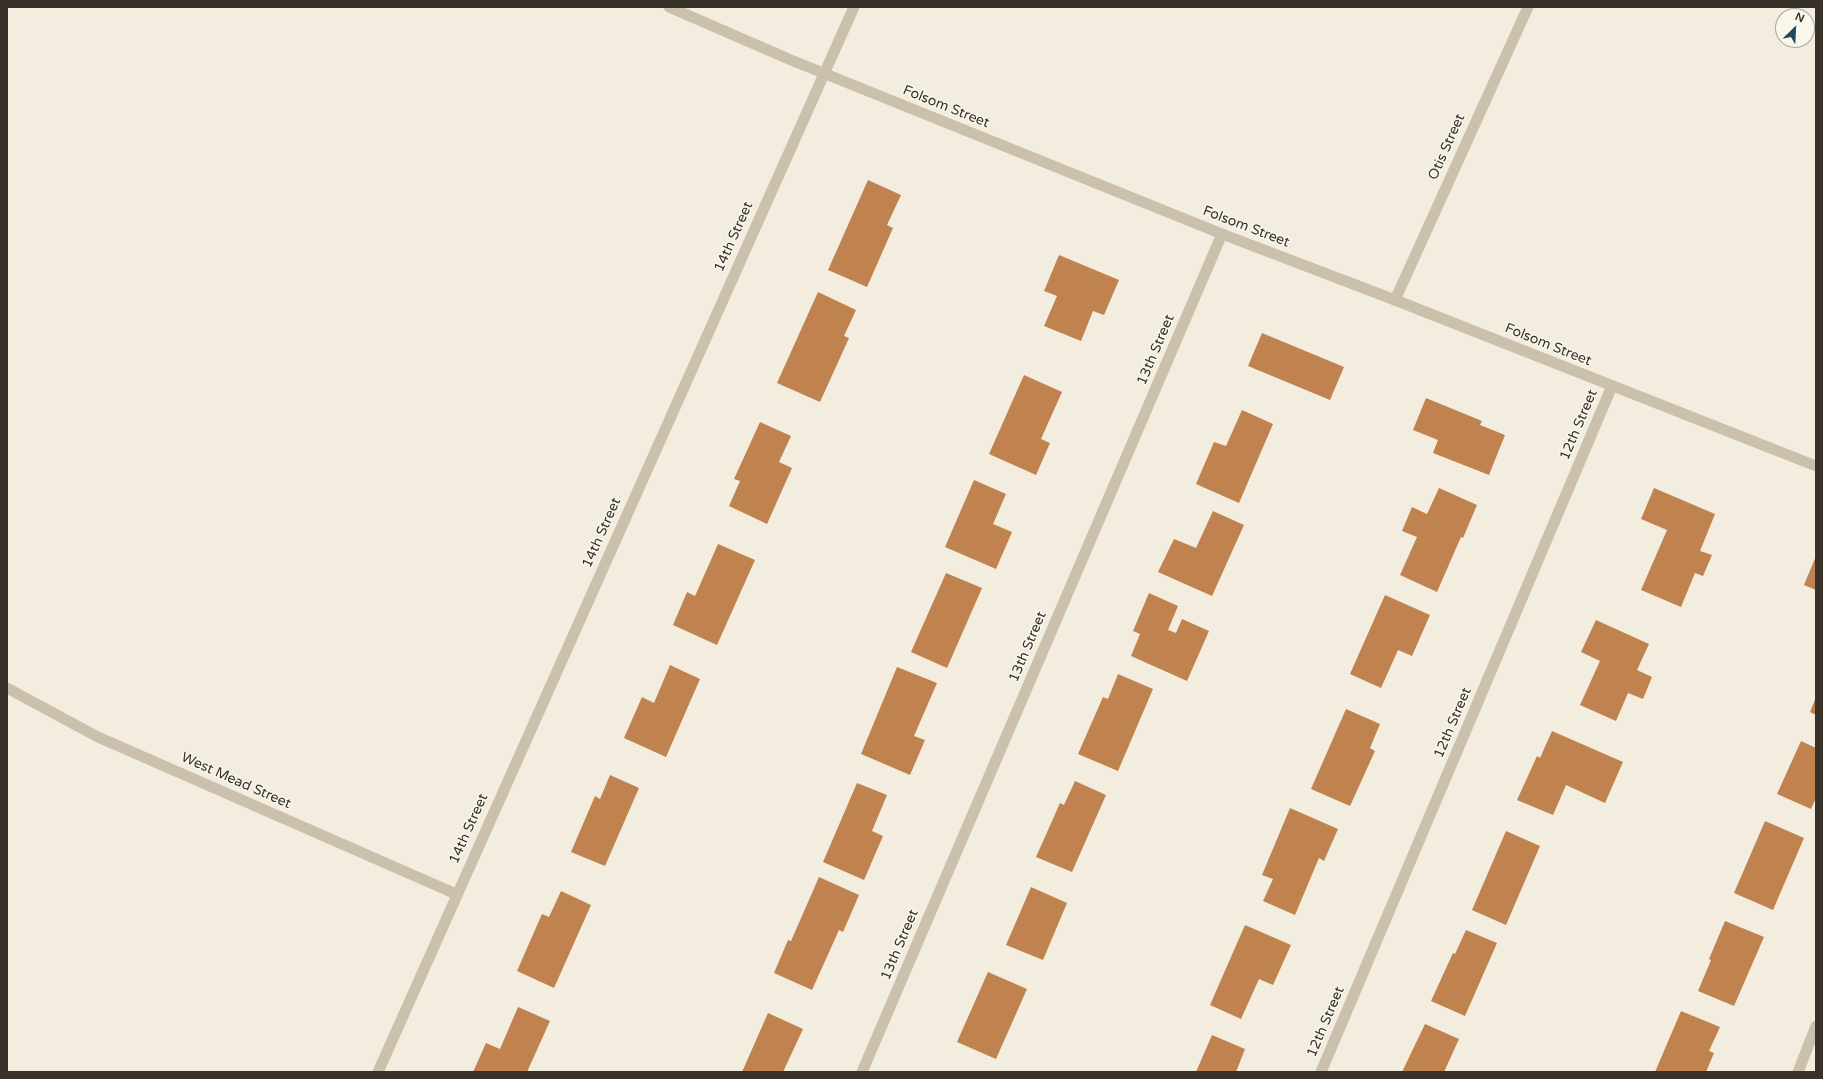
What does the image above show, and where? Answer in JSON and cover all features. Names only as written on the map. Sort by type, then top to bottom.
[{"type":"street","name":"Folsom Street","points":[[669,7],[824,73],[1222,234],[1395,300],[1816,466]]},
{"type":"street","name":"14th Street","points":[[378,1072],[456,894],[854,7]]},
{"type":"street","name":"Otis Street","points":[[1395,300],[1528,7]]},
{"type":"street","name":"13th Street","points":[[862,1072],[1222,234]]},
{"type":"street","name":"12th Street","points":[[1321,1072],[1612,386]]},
{"type":"street","name":"West Mead Street","points":[[7,688],[98,737],[456,894]]},
{"type":"street","points":[[1798,1072],[1816,1026]]},
{"type":"building","points":[[868,180],[901,195],[887,225],[893,228],[867,287],[828,270]]},
{"type":"building","points":[[1059,255],[1119,280],[1104,315],[1093,311],[1081,341],[1044,326],[1057,296],[1044,291]]},
{"type":"building","points":[[818,292],[856,310],[844,336],[849,338],[820,402],[777,383]]},
{"type":"building","points":[[1262,333],[1344,367],[1330,400],[1248,366]]},
{"type":"building","points":[[1024,375],[1062,392],[1041,439],[1050,443],[1036,475],[989,454]]},
{"type":"building","points":[[1426,398],[1482,421],[1480,425],[1505,435],[1489,475],[1433,453],[1438,440],[1413,430]]},
{"type":"building","points":[[1242,410],[1273,424],[1239,503],[1196,484],[1214,442],[1226,446]]},
{"type":"building","points":[[760,422],[791,436],[779,462],[792,468],[767,524],[729,506],[740,481],[734,479]]},
{"type":"building","points":[[974,480],[1006,494],[993,524],[1012,532],[996,569],[945,547]]},
{"type":"building","points":[[1439,488],[1477,505],[1437,592],[1400,575],[1417,537],[1402,531],[1412,507],[1427,514]]},
{"type":"building","points":[[1654,488],[1715,514],[1700,551],[1712,555],[1703,576],[1695,573],[1681,607],[1641,590],[1667,530],[1641,519]]},
{"type":"building","points":[[1213,511],[1244,525],[1212,596],[1158,572],[1174,539],[1196,548]]},
{"type":"building","points":[[718,544],[755,560],[717,645],[673,625],[687,592],[695,596]]},
{"type":"building","points":[[1816,556],[1816,590],[1804,585]]},
{"type":"building","points":[[946,573],[982,588],[947,668],[911,652]]},
{"type":"building","points":[[1149,593],[1178,606],[1168,630],[1176,633],[1182,619],[1209,631],[1187,681],[1131,656],[1140,634],[1133,631]]},
{"type":"building","points":[[1385,595],[1430,615],[1412,656],[1398,650],[1381,688],[1350,674]]},
{"type":"building","points":[[1596,620],[1649,644],[1637,670],[1652,677],[1643,699],[1628,693],[1616,721],[1580,705],[1600,661],[1581,652]]},
{"type":"building","points":[[670,665],[700,679],[666,757],[624,738],[642,697],[654,703]]},
{"type":"building","points":[[897,667],[937,683],[914,736],[925,740],[910,775],[861,754]]},
{"type":"building","points":[[1118,674],[1153,689],[1118,771],[1078,754],[1103,697],[1108,699]]},
{"type":"building","points":[[1816,697],[1816,715],[1810,712]]},
{"type":"building","points":[[1346,709],[1380,724],[1370,748],[1375,751],[1350,806],[1311,789]]},
{"type":"building","points":[[1552,731],[1623,762],[1605,803],[1566,785],[1553,815],[1517,800],[1537,756],[1540,758]]},
{"type":"building","points":[[1801,741],[1816,748],[1816,798],[1811,809],[1777,794]]},
{"type":"building","points":[[610,775],[639,788],[605,866],[571,852],[595,796],[600,799]]},
{"type":"building","points":[[1075,781],[1106,795],[1072,872],[1036,857],[1060,803],[1064,805]]},
{"type":"building","points":[[857,783],[887,795],[872,831],[883,836],[864,880],[823,862]]},
{"type":"building","points":[[1290,808],[1338,829],[1324,861],[1319,858],[1295,915],[1263,901],[1273,879],[1262,875]]},
{"type":"building","points":[[1765,821],[1804,838],[1773,910],[1734,893]]},
{"type":"building","points":[[1506,831],[1540,846],[1506,925],[1472,910]]},
{"type":"building","points":[[819,877],[859,895],[843,932],[839,930],[812,990],[774,973],[788,940],[791,941]]},
{"type":"building","points":[[1031,887],[1067,903],[1043,960],[1006,945]]},
{"type":"building","points":[[561,891],[591,905],[554,988],[517,971],[542,914],[549,917]]},
{"type":"building","points":[[1725,921],[1764,937],[1734,1006],[1698,991],[1711,960],[1709,959]]},
{"type":"building","points":[[1245,925],[1291,945],[1273,985],[1259,979],[1241,1019],[1210,1005]]},
{"type":"building","points":[[1466,930],[1497,943],[1465,1016],[1431,1001],[1453,953],[1455,954]]},
{"type":"building","points":[[988,972],[1027,989],[996,1059],[957,1042]]},
{"type":"building","points":[[518,1007],[550,1021],[527,1072],[473,1072],[486,1043],[500,1049]]},
{"type":"building","points":[[1681,1011],[1720,1027],[1709,1051],[1714,1053],[1706,1072],[1655,1072]]},
{"type":"building","points":[[768,1013],[803,1029],[783,1072],[742,1072]]},
{"type":"building","points":[[1425,1024],[1459,1039],[1444,1072],[1402,1072]]},
{"type":"building","points":[[1212,1035],[1245,1049],[1236,1072],[1196,1072]]}]
